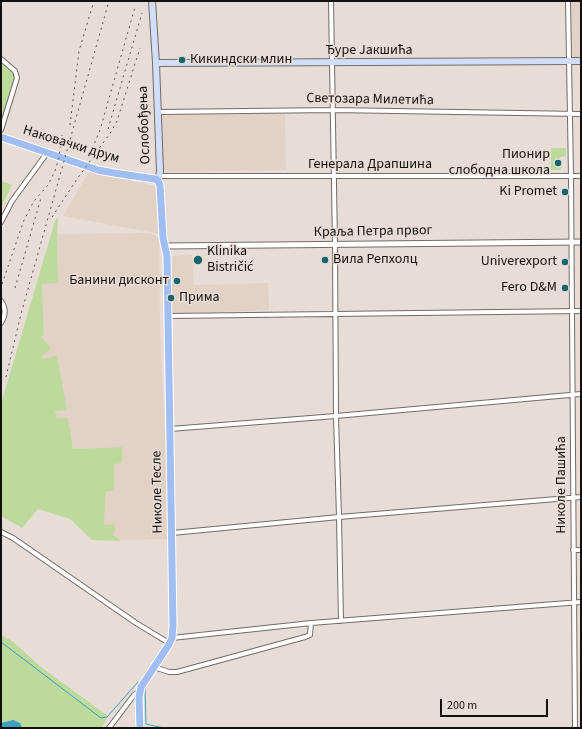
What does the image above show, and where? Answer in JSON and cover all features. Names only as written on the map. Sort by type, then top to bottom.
[{"type":"main road","name":"Ослобођења","points":[[152,1],[158,112],[159,179],[163,238],[166,246]]},
{"type":"main road","name":"Ђуре Јакшића","points":[[156,64],[581,62]]},
{"type":"main road","name":"Наковачки друм","points":[[1,136],[98,170],[159,179]]},
{"type":"main road","name":"Николе Тесле","points":[[140,728],[140,691],[170,640],[173,626],[166,246]]},
{"type":"street","points":[[331,1],[333,63],[336,416],[341,621]]},
{"type":"street","name":"Николе Пашића","points":[[568,1],[572,242],[573,602],[575,728]]},
{"type":"street","points":[[1,59],[15,71],[17,78],[1,130]]},
{"type":"street","name":"Светозара Милетића","points":[[158,112],[333,110],[581,114]]},
{"type":"street","points":[[1,222],[12,201],[47,153]]},
{"type":"street","name":"Генерала Драпшина","points":[[159,179],[334,176],[581,176]]},
{"type":"street","name":"Краља Петра првог","points":[[166,246],[581,242]]},
{"type":"street","points":[[1,301],[5,310],[1,323]]},
{"type":"street","points":[[168,316],[581,311]]},
{"type":"street","points":[[170,429],[581,394]]},
{"type":"street","points":[[172,533],[339,517],[581,497]]},
{"type":"street","points":[[1,532],[13,538],[136,623],[170,640],[311,623],[581,602]]},
{"type":"street","points":[[573,550],[581,550]]},
{"type":"street","points":[[154,667],[169,672],[177,672],[305,637],[310,635],[311,623]]},
{"type":"street","points":[[109,728],[134,695],[140,691]]},
{"type":"shaded area","points":[[570,1],[581,1],[581,57],[570,57]]},
{"type":"shaded area","points":[[285,114],[286,170],[163,172],[160,115]]},
{"type":"shaded area","points":[[89,172],[155,186],[161,234],[63,216]]},
{"type":"shaded area","points":[[150,233],[159,238],[160,331],[165,437],[167,539],[120,540],[104,525],[106,492],[114,491],[114,463],[122,447],[73,449],[68,418],[57,418],[55,411],[67,410],[57,355],[44,359],[42,355],[41,337],[44,335],[42,283],[58,283],[57,234]]},
{"type":"shaded area","points":[[192,255],[194,285],[268,283],[269,310],[172,314],[170,256]]},
{"type":"green space","points":[[1,62],[13,71],[15,78],[1,124]]},
{"type":"green space","name":"Пионир слободна школа","points":[[551,148],[566,148],[566,156],[560,157],[561,170],[551,170]]},
{"type":"green space","points":[[1,181],[12,185],[1,208]]},
{"type":"green space","points":[[58,217],[58,283],[42,284],[44,335],[41,337],[51,348],[42,356],[44,359],[57,355],[67,410],[55,411],[57,418],[68,418],[73,449],[122,447],[122,463],[114,464],[114,491],[106,492],[104,525],[114,524],[115,531],[113,535],[120,540],[119,541],[92,540],[70,519],[38,509],[22,528],[1,516],[1,404],[55,221]]},
{"type":"green space","points":[[1,635],[12,641],[41,667],[108,716],[102,728],[1,728]]},
{"type":"water","points":[[13,720],[20,723],[22,728],[1,728],[1,723]]},
{"type":"waterway","points":[[1,642],[101,718],[107,717],[138,682]]},
{"type":"waterway","points":[[145,688],[146,724],[164,728]]},
{"type":"railway","points":[[70,125],[79,51],[94,1]]},
{"type":"railway","points":[[6,377],[21,314],[109,1]]},
{"type":"railway","points":[[90,154],[100,130],[135,7]]},
{"type":"railway","points":[[108,129],[142,13]]},
{"type":"railway","points":[[52,217],[117,121],[140,48]]},
{"type":"railway","points":[[2,284],[24,220],[34,201],[48,185],[55,171],[59,157],[62,135]]},
{"type":"railway","points":[[15,288],[41,198]]},
{"type":"place","name":"Кикиндски млин","points":[[182,60]]},
{"type":"place","name":"Пионир слободна школа","points":[[558,163]]},
{"type":"place","name":"Ki Promet","points":[[565,192]]},
{"type":"place","name":"Klinika Bistričić","points":[[198,260]]},
{"type":"place","name":"Вила Репхолц","points":[[325,260]]},
{"type":"place","name":"Univerexport","points":[[565,262]]},
{"type":"place","name":"Банини дисконт","points":[[177,281]]},
{"type":"place","name":"Fero D&M","points":[[565,288]]},
{"type":"place","name":"Прима","points":[[171,298]]}]
